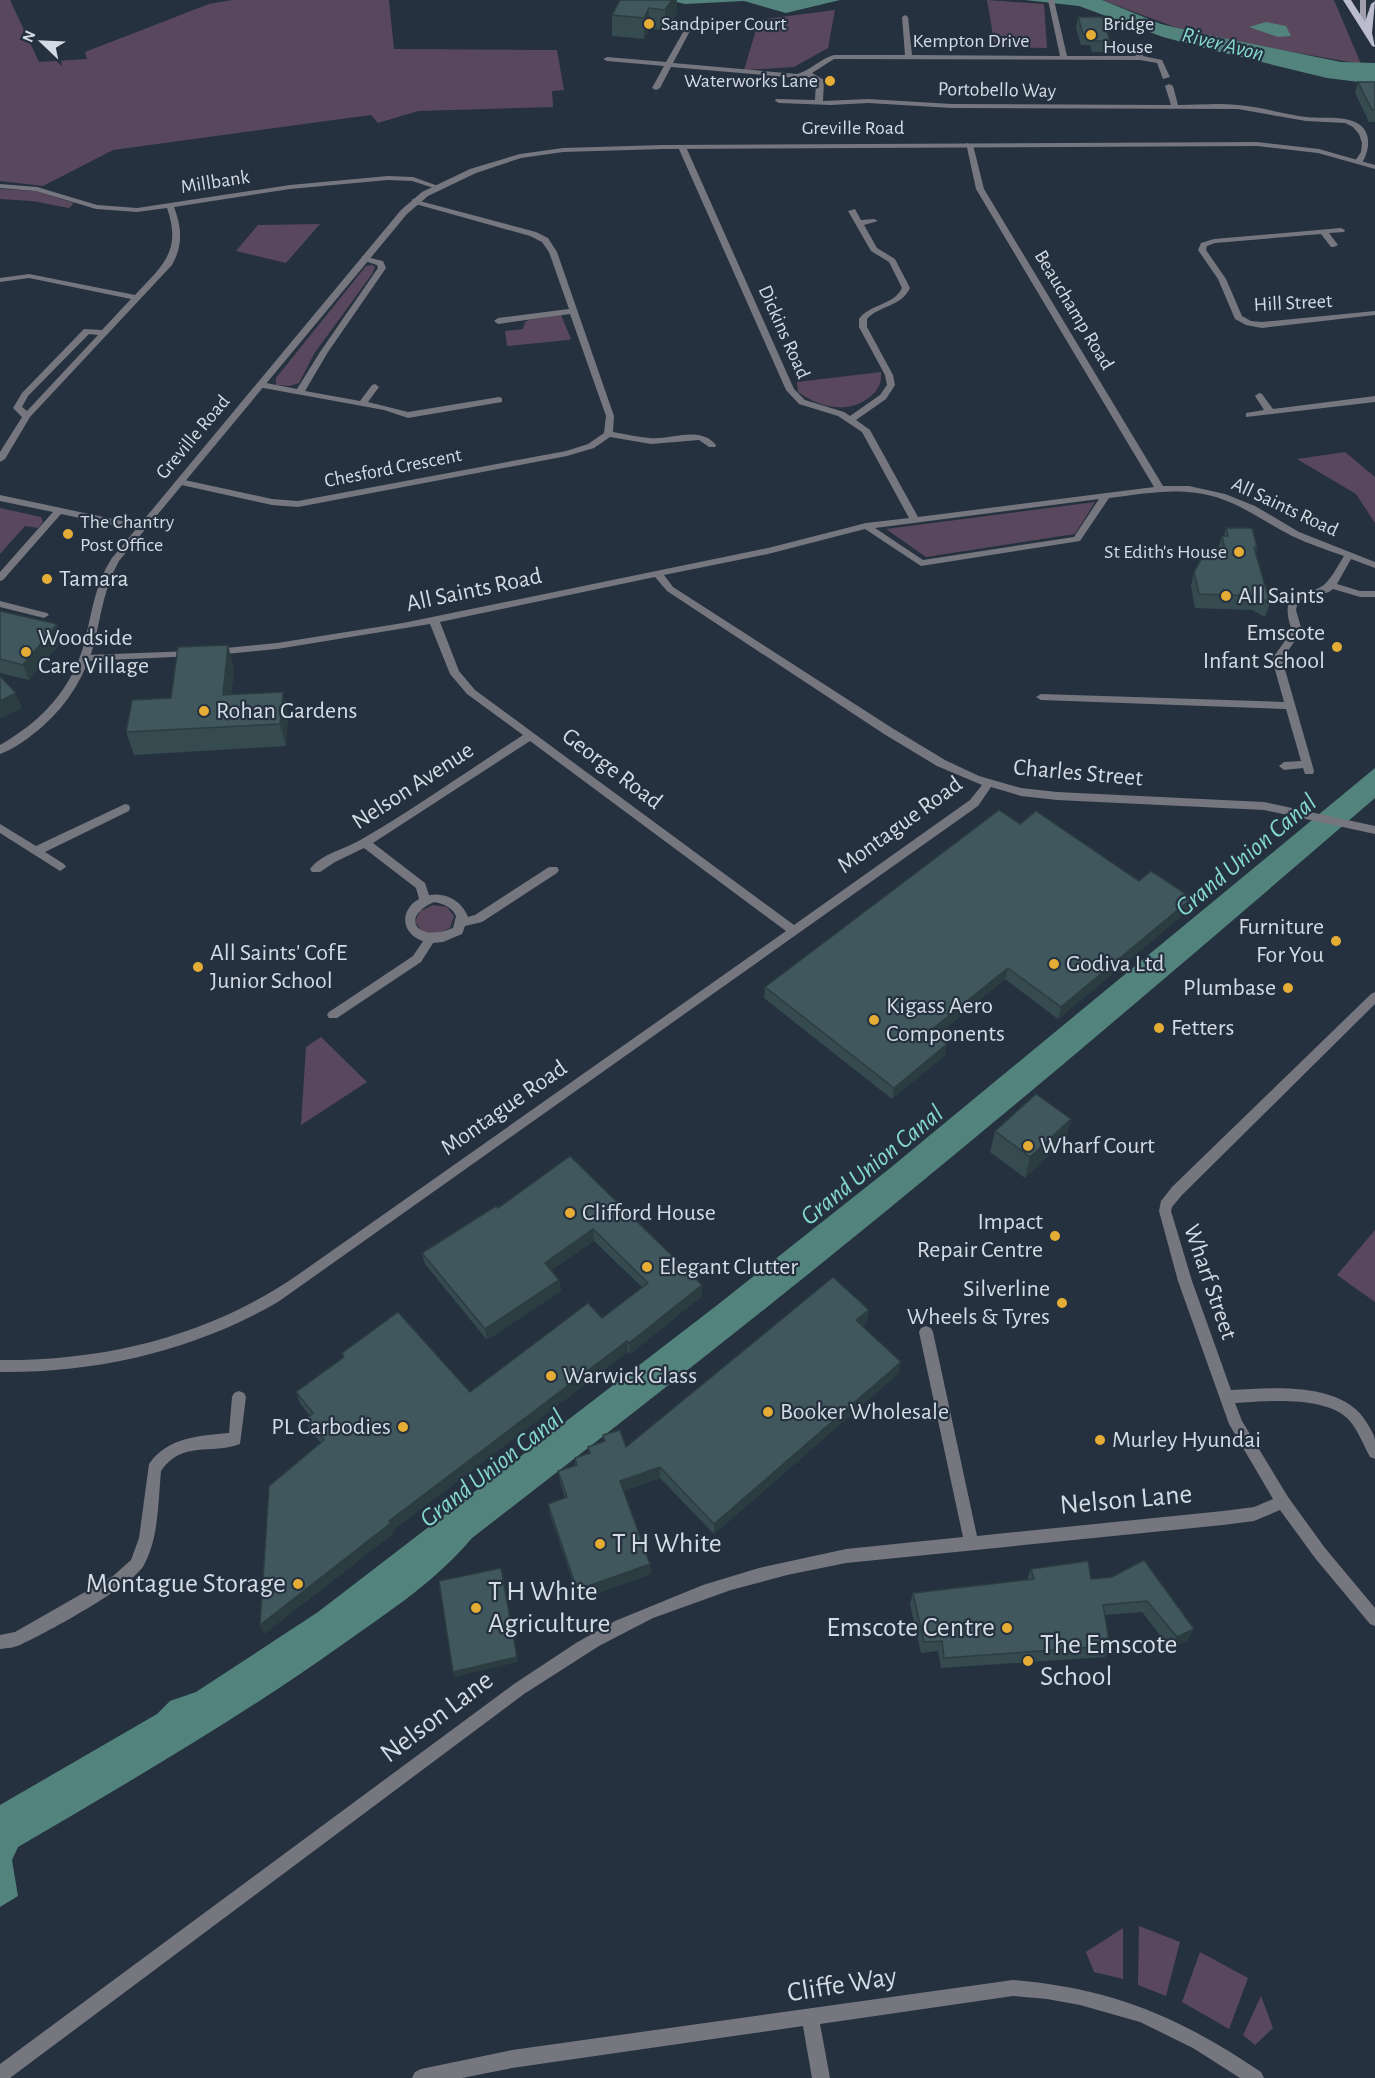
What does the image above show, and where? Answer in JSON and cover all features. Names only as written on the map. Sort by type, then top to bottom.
[{"type":"main road","points":[[1347,0],[1375,44]]},
{"type":"main road","points":[[1363,0],[1366,29]]},
{"type":"main road","points":[[1366,29],[1375,4]]},
{"type":"street","points":[[1051,0],[1064,58]]},
{"type":"street","points":[[905,17],[909,57]]},
{"type":"street","points":[[656,88],[689,27]]},
{"type":"street","points":[[1136,45],[1140,58]]},
{"type":"street","points":[[607,58],[670,63],[764,75],[808,74],[820,80],[819,102]]},
{"type":"street","name":"Kempton Drive","points":[[808,74],[830,58],[1140,58],[1160,61],[1175,107]]},
{"type":"street","name":"Portobello Way","points":[[778,101],[868,101],[962,106],[1246,108],[1306,119],[1351,122],[1359,127],[1366,144],[1364,154],[1359,161]]},
{"type":"street","name":"Greville Road","points":[[0,750],[37,727],[64,700],[78,679],[86,658],[101,586],[115,560],[365,258],[415,201],[437,187],[488,165],[536,154],[577,149],[1257,144],[1311,150],[1375,167]]},
{"type":"street","name":"Beauchamp Road","points":[[969,145],[980,189],[1160,489]]},
{"type":"street","name":"Dickins Road","points":[[682,147],[790,390],[802,402],[852,419],[870,435],[915,520]]},
{"type":"street","name":"Millbank","points":[[0,186],[38,189],[106,209],[137,210],[290,187],[388,178],[412,179],[437,187]]},
{"type":"street","points":[[415,201],[524,231],[545,240],[554,252],[610,416],[608,434],[651,441],[700,437],[706,439],[711,445]]},
{"type":"street","points":[[0,459],[27,416],[168,265],[176,250],[177,226],[170,206]]},
{"type":"street","points":[[852,211],[874,249],[892,261],[906,288],[900,299],[873,308],[862,319],[863,327],[889,375],[891,385],[883,397],[852,419]]},
{"type":"street","points":[[859,223],[874,221]]},
{"type":"street","name":"Hill Street","points":[[1341,230],[1214,241],[1204,245],[1202,250],[1227,288],[1238,318],[1249,324],[1262,325],[1375,313]]},
{"type":"street","points":[[1324,232],[1334,245]]},
{"type":"street","points":[[300,392],[336,334],[382,268],[380,263],[365,258]]},
{"type":"street","points":[[0,280],[29,276],[137,298]]},
{"type":"street","points":[[498,321],[573,311]]},
{"type":"street","points":[[27,416],[17,408],[24,395],[87,331],[104,333]]},
{"type":"street","points":[[261,385],[363,403],[415,415],[499,400]]},
{"type":"street","points":[[363,403],[375,387]]},
{"type":"street","points":[[1259,396],[1270,412]]},
{"type":"street","points":[[1249,415],[1375,399]]},
{"type":"street","name":"Chesford Crescent","points":[[180,482],[272,502],[298,504],[572,452],[591,446],[608,434]]},
{"type":"street","name":"All Saints Road","points":[[86,658],[231,651],[369,633],[768,551],[867,526],[1160,489],[1189,489],[1222,496],[1252,508],[1296,534],[1375,565]]},
{"type":"street","points":[[867,526],[921,563],[1077,539],[1106,496]]},
{"type":"street","points":[[0,498],[141,528]]},
{"type":"street","points":[[0,578],[59,511]]},
{"type":"street","points":[[1284,766],[1308,768],[1277,659],[1296,631],[1291,604],[1298,597],[1318,593],[1331,585],[1348,556]]},
{"type":"street","name":"Charles Street","points":[[658,574],[664,584],[679,596],[888,731],[941,763],[989,783],[1021,792],[1057,796],[1264,806],[1375,830]]},
{"type":"street","points":[[1331,585],[1360,594],[1375,594]]},
{"type":"street","points":[[0,604],[44,615]]},
{"type":"street","name":"George Road","points":[[434,620],[452,668],[463,684],[794,930]]},
{"type":"street","points":[[1041,697],[1289,706]]},
{"type":"street","name":"Nelson Avenue","points":[[316,869],[365,843],[531,735]]},
{"type":"street","name":"Montague Road","points":[[0,1366],[77,1364],[136,1353],[199,1333],[258,1307],[319,1267],[974,803],[989,783]]},
{"type":"street","points":[[36,851],[125,808]]},
{"type":"street","points":[[0,828],[60,867]]},
{"type":"street","points":[[365,843],[421,886],[425,901]]},
{"type":"street","points":[[462,922],[478,919],[553,870]]},
{"type":"street","points":[[433,898],[446,900],[460,909],[462,922],[458,931],[446,938],[429,939],[417,935],[408,923],[411,912],[425,901],[433,898]]},
{"type":"street","points":[[333,1015],[417,959],[429,939]]},
{"type":"street","name":"Wharf Street","points":[[1375,997],[1166,1205],[1166,1219],[1236,1424],[1283,1502],[1320,1553],[1375,1619]]},
{"type":"street","points":[[926,1332],[971,1543]]},
{"type":"street","points":[[1226,1397],[1291,1395],[1335,1404],[1352,1414],[1375,1452]]},
{"type":"street","points":[[0,1642],[17,1640],[118,1581],[131,1571],[140,1559],[144,1547],[154,1469],[159,1458],[179,1446],[235,1439],[238,1397]]},
{"type":"street","name":"Nelson Lane","points":[[0,2076],[519,1689],[619,1627],[726,1582],[786,1567],[846,1556],[1244,1515],[1275,1508],[1283,1502]]},
{"type":"street","name":"Cliffe Way","points":[[421,2078],[512,2059],[810,2018],[987,1990],[1040,1989],[1116,2004],[1163,2022],[1222,2054],[1255,2078]]},
{"type":"street","points":[[810,2018],[821,2078]]},
{"type":"shaded area","points":[[0,0],[10,0],[39,62],[87,59],[85,52],[209,4],[232,0],[389,0],[394,49],[557,50],[564,90],[552,91],[553,107],[418,111],[378,123],[371,115],[113,150],[43,186],[0,181]]},
{"type":"shaded area","points":[[987,0],[1044,4],[1047,48],[995,47]]},
{"type":"shaded area","points":[[1102,0],[1334,0],[1361,64],[1180,29]]},
{"type":"shaded area","points":[[835,10],[828,48],[794,67],[744,70],[759,20]]},
{"type":"shaded area","points":[[0,189],[36,191],[74,203],[69,208],[32,201],[0,199]]},
{"type":"shaded area","points":[[320,224],[286,263],[236,251],[258,225]]},
{"type":"shaded area","points":[[366,266],[375,267],[372,274],[314,354],[299,383],[290,386],[276,385],[276,378]]},
{"type":"shaded area","points":[[561,315],[571,339],[507,346],[505,331],[523,329],[525,322],[529,320]]},
{"type":"shaded area","points":[[881,372],[879,387],[859,404],[832,407],[815,402],[798,392],[797,382]]},
{"type":"shaded area","points":[[1345,452],[1375,477],[1375,523],[1356,494],[1297,459]]},
{"type":"shaded area","points":[[1095,502],[1075,534],[926,557],[886,529]]},
{"type":"shaded area","points":[[0,508],[41,517],[43,522],[38,528],[25,526],[0,554]]},
{"type":"shaded area","points":[[433,905],[447,907],[454,916],[450,928],[437,934],[422,931],[415,922],[420,911]]},
{"type":"shaded area","points":[[321,1037],[367,1082],[301,1125],[306,1047]]},
{"type":"shaded area","points":[[1375,1230],[1375,1302],[1337,1275]]},
{"type":"shaded area","points":[[1139,1926],[1180,1942],[1166,1996],[1138,1985]]},
{"type":"shaded area","points":[[1123,1928],[1123,1979],[1094,1972],[1086,1952]]},
{"type":"shaded area","points":[[1200,1952],[1248,1978],[1229,2029],[1182,2002]]},
{"type":"shaded area","points":[[1261,1996],[1273,2028],[1255,2045],[1243,2035]]},
{"type":"water","points":[[668,0],[840,0],[786,13],[744,1],[685,4]]},
{"type":"water","name":"River Avon","points":[[1025,0],[1102,0],[1161,24],[1194,32],[1341,62],[1375,63],[1375,84],[1327,78],[1216,51],[1163,37],[1079,6]]},
{"type":"water","points":[[1266,22],[1286,26],[1291,36],[1278,37],[1249,27]]},
{"type":"water","name":"Grand Union Canal","points":[[1375,768],[1375,798],[1255,901],[1013,1106],[839,1249],[472,1538],[444,1568],[412,1594],[306,1670],[225,1723],[18,1847],[12,1860],[18,1896],[0,1907],[0,1805],[157,1714],[170,1701],[196,1692],[318,1612],[716,1306],[889,1169]]},
{"type":"building","points":[[620,0],[672,0],[665,10],[649,8],[644,18],[612,15]]},
{"type":"building","points":[[1078,17],[1103,17],[1110,41],[1094,41],[1092,34],[1083,34]]},
{"type":"building","points":[[1358,82],[1375,82],[1375,110],[1372,110]]},
{"type":"building","points":[[1226,528],[1252,528],[1257,547],[1254,547],[1270,603],[1256,596],[1199,594],[1194,572],[1202,558],[1207,556],[1227,558],[1222,536],[1228,536]]},
{"type":"building","points":[[0,611],[57,624],[23,665],[0,659]]},
{"type":"building","points":[[228,645],[223,695],[283,692],[280,724],[126,732],[132,700],[171,698],[178,647]]},
{"type":"building","points":[[0,676],[16,693],[0,701]]},
{"type":"building","points":[[999,810],[1020,824],[1036,811],[1139,881],[1151,871],[1192,898],[1061,1007],[1008,968],[930,1031],[947,1044],[894,1088],[765,987]]},
{"type":"building","points":[[1036,1094],[1071,1119],[1030,1157],[995,1131]]},
{"type":"building","points":[[570,1156],[702,1285],[629,1343],[627,1341],[389,1521],[391,1523],[260,1625],[269,1486],[324,1440],[306,1419],[313,1413],[296,1392],[344,1357],[342,1353],[398,1312],[470,1392],[588,1303],[602,1318],[648,1283],[593,1229],[545,1263],[559,1280],[485,1329],[422,1253],[496,1206],[498,1208]]},
{"type":"building","name":"Booker Wholesale","points":[[833,1277],[869,1310],[856,1320],[901,1362],[714,1524],[660,1467],[620,1481],[650,1564],[577,1590],[548,1504],[567,1497],[558,1471],[577,1465],[575,1458],[590,1453],[588,1447],[605,1441],[603,1435],[620,1430],[626,1447]]},
{"type":"building","name":"Emscote Centre","points":[[1144,1560],[1194,1629],[1177,1637],[1147,1601],[1103,1605],[1110,1646],[944,1658],[942,1641],[924,1642],[913,1593],[1034,1579],[1031,1569],[1088,1561],[1091,1579],[1112,1577]]},
{"type":"building","name":"T H White Agriculture","points":[[501,1568],[517,1657],[453,1672],[439,1581]]},
{"type":"place","name":"Sandpiper Court","points":[[649,24]]},
{"type":"place","name":"Bridge House","points":[[1091,35]]},
{"type":"place","name":"Waterworks Lane","points":[[830,81]]},
{"type":"place","name":"The Chantry Post Office","points":[[68,534]]},
{"type":"place","name":"St Edith's House","points":[[1239,552]]},
{"type":"place","name":"Tamara","points":[[47,579]]},
{"type":"place","name":"All Saints","points":[[1226,596]]},
{"type":"place","name":"Emscote Infant School","points":[[1337,647]]},
{"type":"place","name":"Woodside Care Village","points":[[26,652]]},
{"type":"place","name":"Rohan Gardens","points":[[204,711]]},
{"type":"place","name":"Furniture For You","points":[[1336,941]]},
{"type":"place","name":"Godiva Ltd","points":[[1054,964]]},
{"type":"place","name":"All Saints' CofE Junior School","points":[[198,967]]},
{"type":"place","name":"Plumbase","points":[[1288,988]]},
{"type":"place","name":"Kigass Aero Components","points":[[874,1020]]},
{"type":"place","name":"Fetters","points":[[1159,1028]]},
{"type":"place","name":"Wharf Court","points":[[1028,1146]]},
{"type":"place","name":"Clifford House","points":[[570,1213]]},
{"type":"place","name":"Impact Repair Centre","points":[[1055,1236]]},
{"type":"place","name":"Elegant Clutter","points":[[647,1267]]},
{"type":"place","name":"Silverline Wheels & Tyres","points":[[1062,1303]]},
{"type":"place","name":"Warwick Glass","points":[[551,1376]]},
{"type":"place","name":"Booker Wholesale","points":[[768,1412]]},
{"type":"place","name":"PL Carbodies","points":[[403,1427]]},
{"type":"place","name":"Murley Hyundai","points":[[1100,1440]]},
{"type":"place","name":"T H White","points":[[600,1544]]},
{"type":"place","name":"Montague Storage","points":[[298,1584]]},
{"type":"place","name":"T H White Agriculture","points":[[476,1608]]},
{"type":"place","name":"Emscote Centre","points":[[1007,1628]]},
{"type":"place","name":"The Emscote School","points":[[1028,1661]]}]
